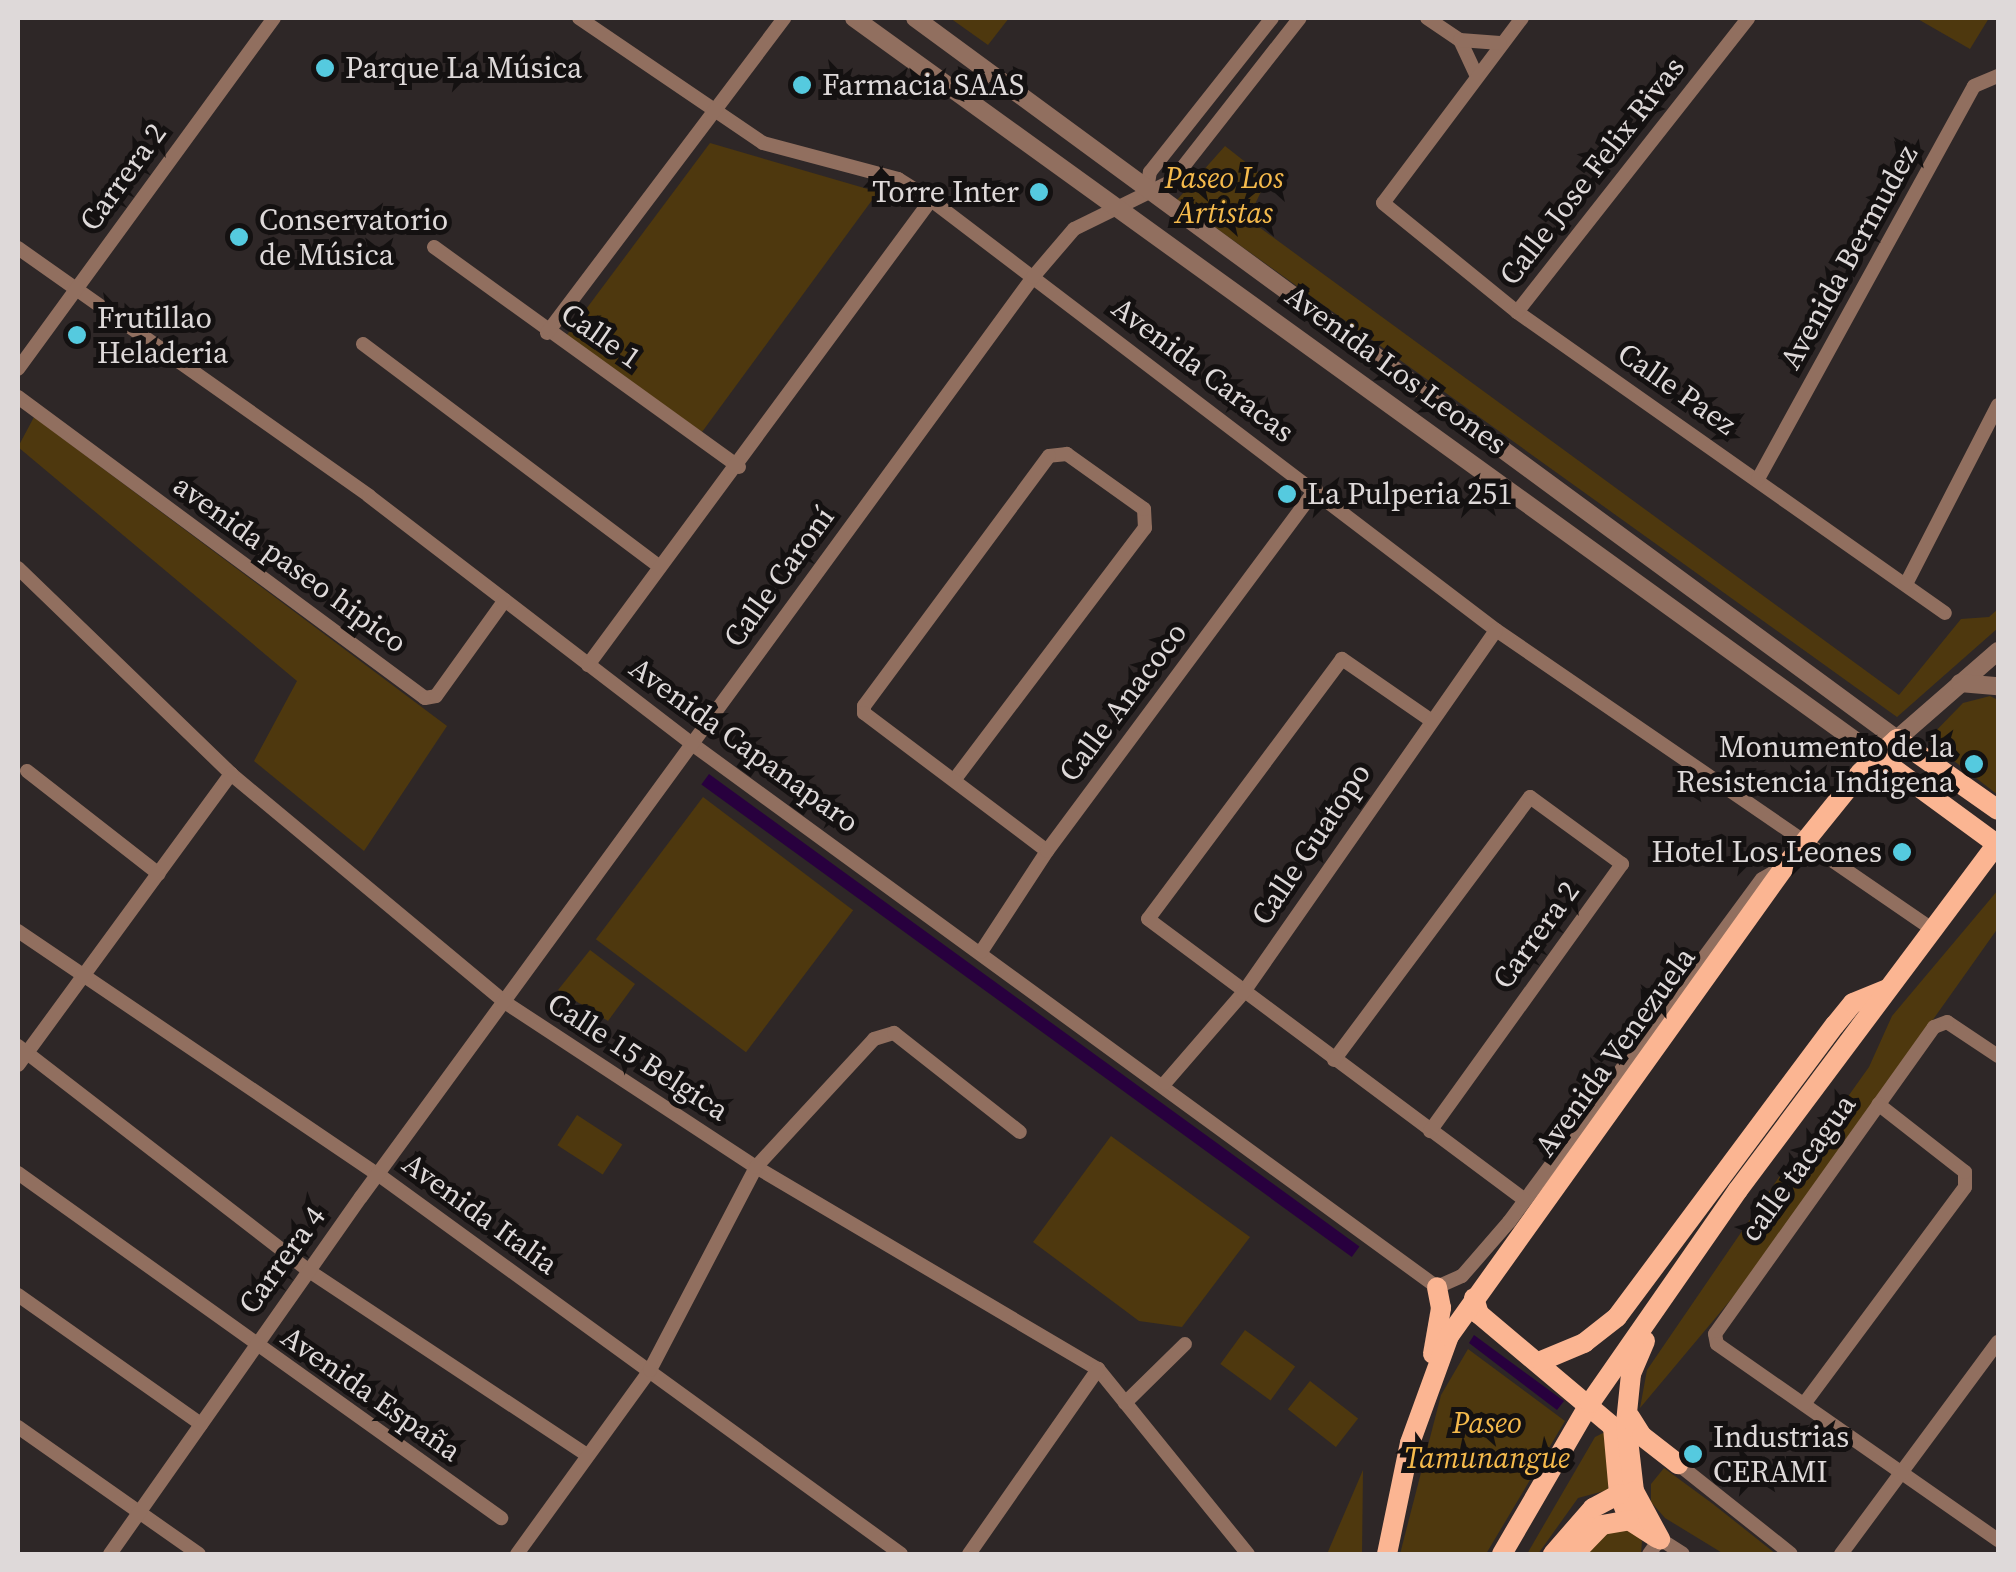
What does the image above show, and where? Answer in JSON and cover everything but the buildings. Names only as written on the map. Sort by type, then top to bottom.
[{"type":"main road","name":"Avenida Venezuela","points":[[1387,1554],[1425,1392],[1474,1298],[1786,865],[1876,754],[1897,739]]},
{"type":"main road","name":"Avenida Los Leones","points":[[1897,739],[1998,810]]},
{"type":"main road","name":"Avenida Los Leones","points":[[1876,754],[1998,844]]},
{"type":"main road","points":[[1502,1554],[1590,1404],[1738,1190],[1998,844]]},
{"type":"main road","points":[[1541,1361],[1584,1343],[1617,1317],[1836,1025],[1854,1004],[1886,990]]},
{"type":"main road","points":[[1655,1547],[1634,1491],[1628,1403],[1640,1348],[1738,1190]]},
{"type":"main road","points":[[1425,1392],[1442,1308],[1437,1288]]},
{"type":"main road","points":[[1474,1298],[1478,1314],[1541,1361],[1618,1435],[1618,1494],[1629,1520],[1655,1547]]},
{"type":"main road","points":[[1628,1403],[1642,1436],[1678,1464]]},
{"type":"main road","points":[[1553,1554],[1594,1508],[1618,1494]]},
{"type":"main road","points":[[1574,1554],[1602,1526],[1629,1520]]},
{"type":"street","name":"Avenida Caracas","points":[[579,18],[712,112],[763,143],[898,180],[931,200],[1316,489],[1496,630],[1932,929]]},
{"type":"street","points":[[547,333],[784,18]]},
{"type":"street","name":"Avenida Los Leones","points":[[854,18],[1876,754]]},
{"type":"street","name":"Avenida Los Leones","points":[[915,18],[1897,739]]},
{"type":"street","points":[[1147,190],[1150,172],[1272,18]]},
{"type":"street","name":"Calle Caroní","points":[[506,1004],[1033,277],[1074,229],[1172,181],[1300,18]]},
{"type":"street","points":[[1427,18],[1460,40],[1500,43]]},
{"type":"street","points":[[1460,40],[1476,74],[1522,18]]},
{"type":"street","name":"Calle Jose Felix Rivas","points":[[1518,312],[1748,18]]},
{"type":"street","name":"Carrera 2","points":[[18,369],[269,19]]},
{"type":"street","name":"Calle Paez","points":[[1476,74],[1383,203],[1518,312],[1945,613]]},
{"type":"street","name":"Avenida Bermudez","points":[[1758,479],[1974,86],[1998,76]]},
{"type":"street","points":[[588,664],[739,467],[931,200]]},
{"type":"street","name":"Calle 1","points":[[434,246],[547,333],[739,467]]},
{"type":"street","name":"Avenida Capanaparo","points":[[18,248],[74,291],[233,398],[692,744],[1165,1083],[1437,1288]]},
{"type":"street","points":[[363,344],[660,567]]},
{"type":"street","name":"avenida paseo hipico","points":[[18,397],[425,698],[436,696],[505,600]]},
{"type":"street","points":[[1906,584],[1994,424],[1998,405]]},
{"type":"street","points":[[955,779],[1144,528],[1144,510],[1067,454],[1050,456],[864,706],[864,713],[1047,851]]},
{"type":"street","name":"Calle Anacoco","points":[[981,952],[1047,851],[1316,489]]},
{"type":"street","name":"Calle 15 Belgica","points":[[18,568],[231,774],[506,1004],[756,1167],[1098,1370],[1248,1554]]},
{"type":"street","name":"Calle Guatopo","points":[[1165,1083],[1243,994],[1429,719],[1496,630]]},
{"type":"street","name":"Avenida Venezuela","points":[[1897,739],[1998,651]]},
{"type":"street","points":[[1429,719],[1342,659],[1148,919],[1243,994],[1524,1198]]},
{"type":"street","points":[[1960,683],[1998,686]]},
{"type":"street","points":[[26,771],[159,874]]},
{"type":"street","points":[[231,774],[84,978],[21,1055],[309,1271],[586,1454]]},
{"type":"street","name":"Carrera 2","points":[[1334,1060],[1530,797],[1622,864],[1430,1131]]},
{"type":"street","points":[[1437,1288],[1462,1276],[1762,879],[1786,865]]},
{"type":"street","name":"Avenida Italia","points":[[18,931],[379,1175],[902,1554]]},
{"type":"street","name":"Carrera 4","points":[[110,1554],[254,1346],[506,1004]]},
{"type":"street","name":"calle tacagua","points":[[1804,1404],[1717,1344],[1718,1325],[1934,1027],[1947,1022],[1998,1056]]},
{"type":"street","points":[[516,1554],[650,1370],[756,1167],[883,1034],[894,1033],[1020,1132]]},
{"type":"street","points":[[1878,1104],[1964,1172],[1965,1187],[1804,1404],[1904,1470],[1998,1540]]},
{"type":"street","name":"Avenida España","points":[[18,1172],[254,1346],[501,1518]]},
{"type":"street","points":[[18,1296],[201,1424]]},
{"type":"street","points":[[1840,1554],[1998,1342]]},
{"type":"street","points":[[1125,1403],[1185,1344]]},
{"type":"street","points":[[969,1554],[1098,1370]]},
{"type":"street","points":[[18,1427],[199,1554]]},
{"type":"street","points":[[1678,1464],[1791,1554]]},
{"type":"street","points":[[1655,1547],[1682,1554]]},
{"type":"green space","points":[[950,18],[1009,18],[988,45]]},
{"type":"green space","points":[[1916,18],[1989,18],[1970,49]]},
{"type":"green space","points":[[710,143],[878,192],[702,432],[566,336]]},
{"type":"green space","name":"Paseo Los Artistas","points":[[1225,146],[1267,179],[1248,219],[1899,695],[1961,619],[1989,617],[1998,609],[1998,628],[1897,717],[1177,200]]},
{"type":"green space","points":[[34,417],[447,726],[364,851],[254,761],[297,681],[18,447]]},
{"type":"green space","points":[[1990,696],[1998,700],[1998,795],[1927,740],[1963,703]]},
{"type":"green space","points":[[703,797],[853,910],[746,1052],[596,939]]},
{"type":"green space","points":[[1998,890],[1998,928],[1754,1272],[1640,1408],[1647,1370],[1779,1177],[1812,1147],[1869,1067],[1892,1016]]},
{"type":"green space","points":[[590,950],[635,984],[608,1021],[558,990]]},
{"type":"green space","points":[[577,1115],[622,1144],[603,1175],[557,1145]]},
{"type":"green space","points":[[1111,1136],[1250,1237],[1182,1327],[1139,1321],[1033,1242]]},
{"type":"green space","points":[[1245,1330],[1295,1366],[1270,1400],[1220,1364]]},
{"type":"green space","name":"Paseo Tamunangue","points":[[1468,1349],[1565,1421],[1486,1554],[1400,1554],[1441,1395]]},
{"type":"green space","points":[[1310,1381],[1358,1419],[1336,1447],[1288,1409]]},
{"type":"green space","points":[[1607,1431],[1613,1437],[1608,1490],[1578,1498],[1538,1554],[1527,1554],[1595,1437]]},
{"type":"green space","points":[[1664,1468],[1776,1554],[1724,1554],[1665,1518],[1651,1502],[1651,1484]]},
{"type":"green space","points":[[1363,1470],[1362,1554],[1327,1554]]},
{"type":"green space","points":[[1628,1527],[1642,1541],[1641,1554],[1579,1554],[1593,1538]]},
{"type":"shaded area","points":[[709,774],[1359,1247],[1352,1257],[701,785]]},
{"type":"shaded area","points":[[1474,1335],[1564,1401],[1557,1410],[1469,1343]]},
{"type":"place","name":"Parque La Música","points":[[325,68]]},
{"type":"place","name":"Farmacia SAAS","points":[[802,85]]},
{"type":"place","name":"Torre Inter","points":[[1039,192]]},
{"type":"place","name":"Conservatorio de Música","points":[[239,237]]},
{"type":"place","name":"Frutillao Heladeria","points":[[77,335]]},
{"type":"place","name":"La Pulperia 251","points":[[1287,494]]},
{"type":"place","name":"Monumento de la Resistencia Indigena","points":[[1974,764]]},
{"type":"place","name":"Hotel Los Leones","points":[[1902,852]]},
{"type":"place","name":"Industrias CERAMI","points":[[1693,1454]]}]
